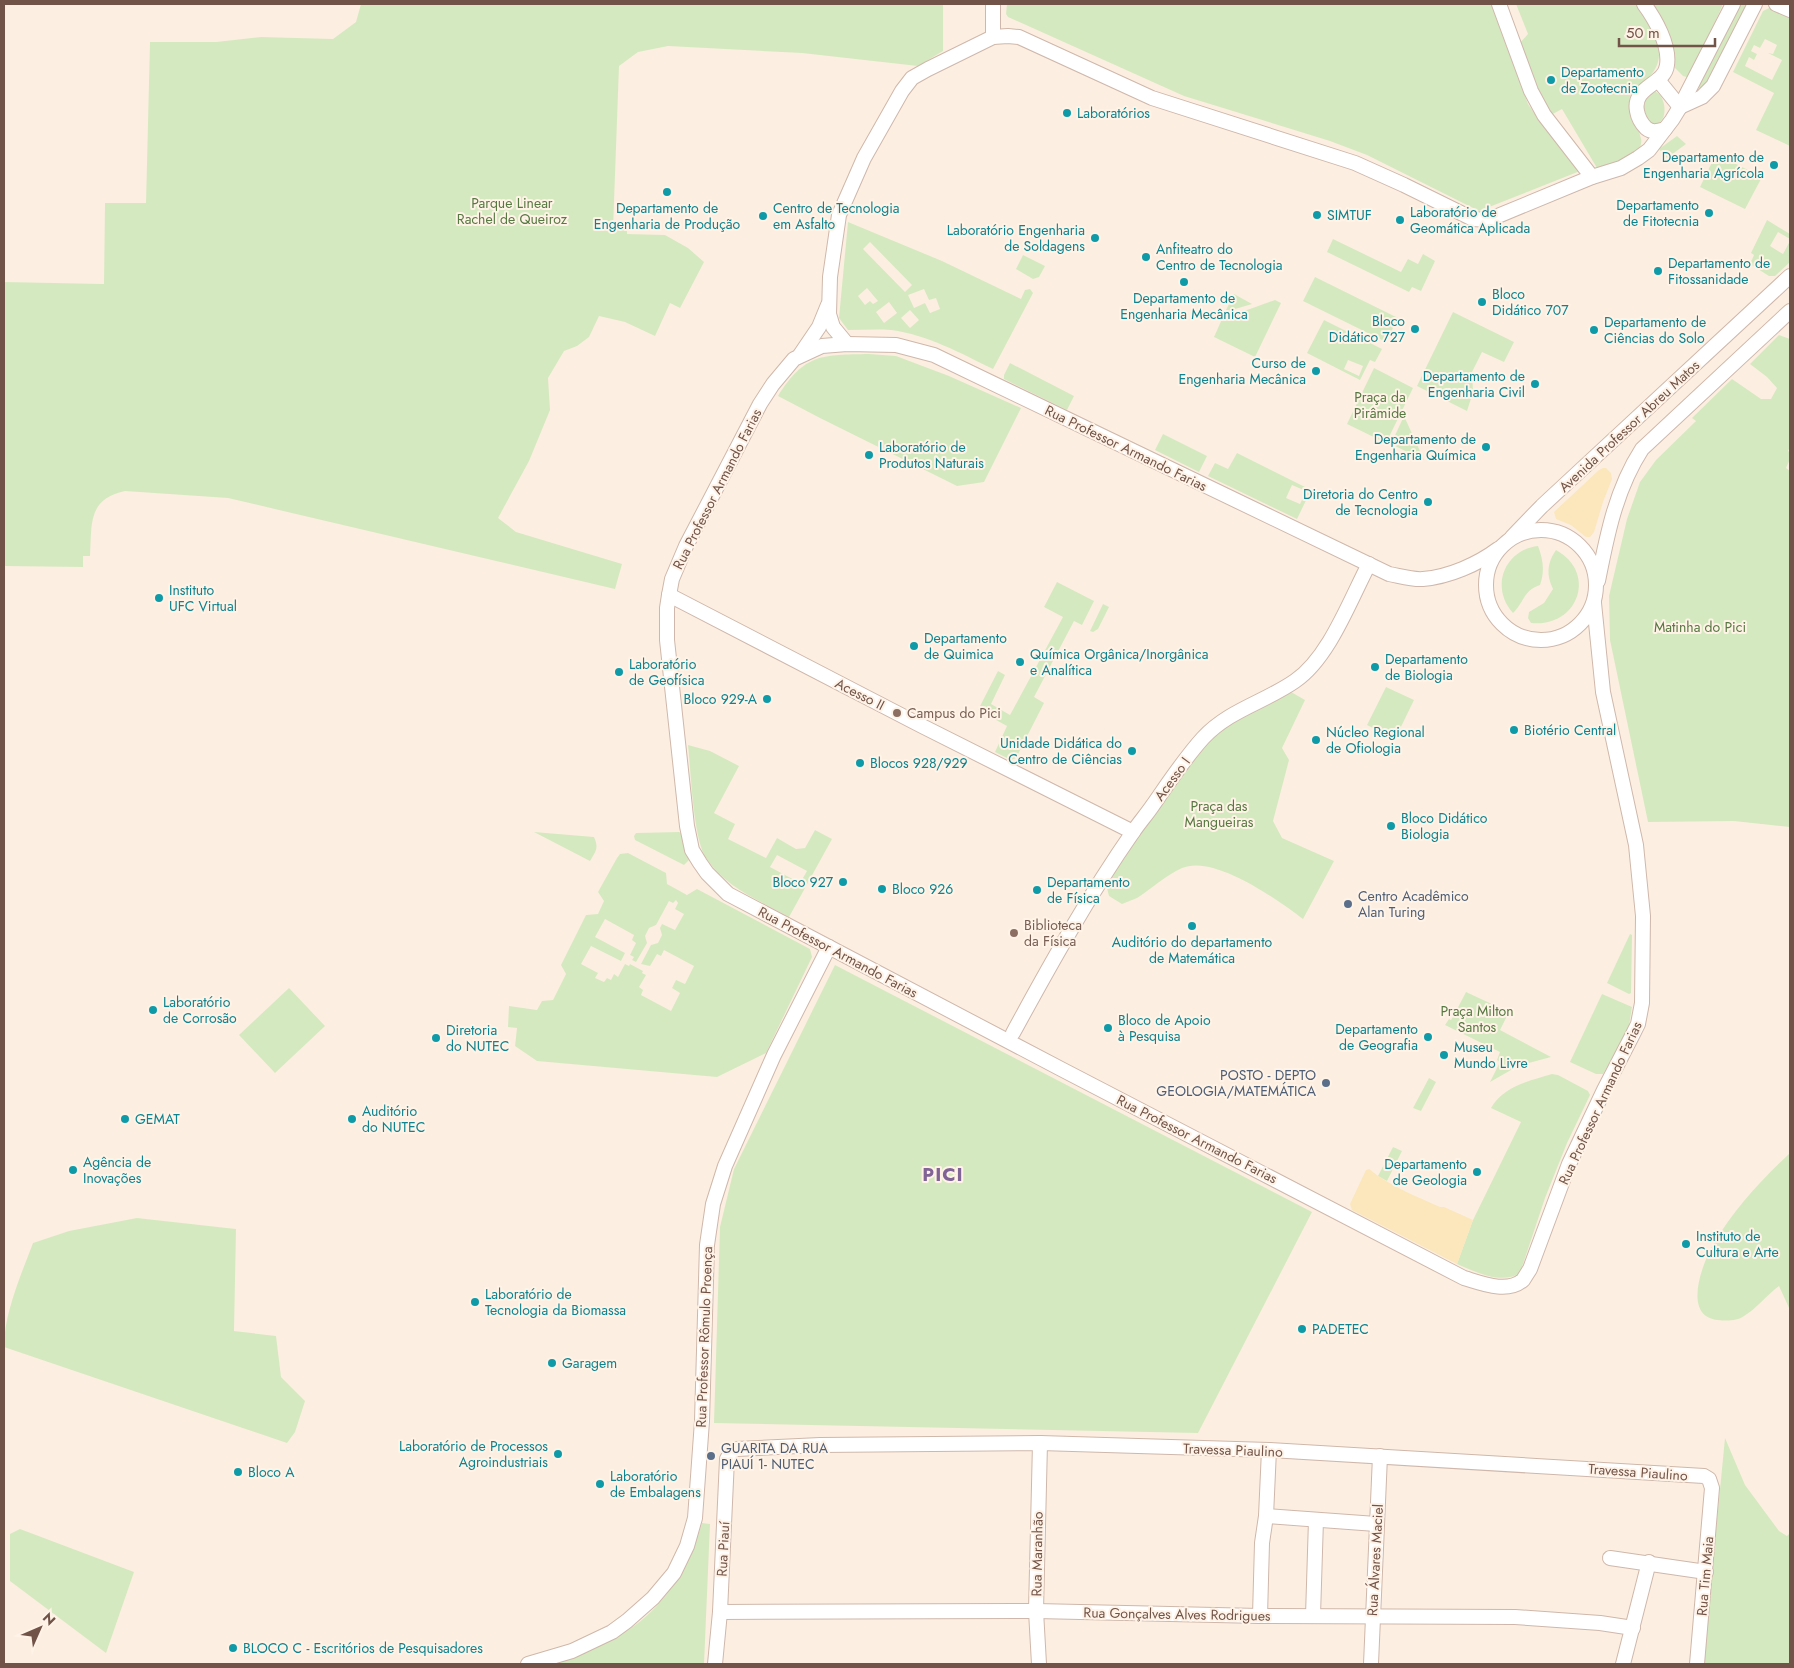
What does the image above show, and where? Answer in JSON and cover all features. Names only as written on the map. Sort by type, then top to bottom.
[{"type":"street","points":[[993,4],[993,37]]},
{"type":"street","points":[[1499,4],[1531,91],[1544,115],[1592,177]]},
{"type":"street","points":[[1644,4],[1664,40],[1668,65],[1658,80],[1643,90],[1636,107],[1639,118],[1646,128],[1657,131],[1665,129]]},
{"type":"street","points":[[847,344],[833,327],[829,314],[830,277],[839,215],[864,158],[902,91],[912,78],[993,37],[1019,37],[1152,98],[1355,163],[1473,219],[1488,220],[1592,177],[1621,168],[1649,150],[1680,107],[1732,4]]},
{"type":"street","points":[[1680,107],[1702,97],[1713,86],[1755,4]]},
{"type":"street","points":[[1776,4],[1790,10]]},
{"type":"street","points":[[1658,80],[1680,107]]},
{"type":"street","name":"Avenida Professor Abreu Matos","points":[[1512,537],[1549,500],[1790,276]]},
{"type":"street","points":[[800,355],[824,316],[830,300]]},
{"type":"street","name":"Avenida Professor Abreu Matos","points":[[1597,587],[1606,538],[1620,489],[1630,467],[1642,449],[1790,311]]},
{"type":"street","name":"Rua Professor Armando Farias","points":[[1498,549],[1481,561],[1448,574],[1422,579],[1389,574],[1302,534],[934,355],[896,345],[847,344],[822,346],[800,355],[787,366],[760,404],[686,546],[672,580],[667,608],[668,640],[687,826],[692,850],[707,873],[728,894],[1464,1278],[1503,1287],[1514,1284],[1523,1280],[1530,1269],[1570,1164],[1604,1090],[1638,1024],[1642,1003],[1643,916],[1636,845],[1603,692],[1594,603]]},
{"type":"street","points":[[1544,530],[1563,534],[1578,544],[1590,559],[1597,587],[1590,612],[1579,627],[1563,636],[1546,641],[1528,639],[1511,632],[1498,620],[1489,604],[1486,586],[1488,568],[1498,549],[1512,537],[1526,531],[1544,530]]},
{"type":"street","name":"Acesso I","points":[[1012,1033],[1083,912],[1133,832],[1203,738],[1226,718],[1297,680],[1324,653],[1369,564]]},
{"type":"street","name":"Acesso II","points":[[669,595],[914,722],[1133,832]]},
{"type":"street","name":"Rua Professor Rômulo Proença","points":[[528,1664],[572,1651],[612,1632],[627,1621],[653,1598],[674,1573],[687,1546],[695,1518],[702,1421],[707,1245],[713,1204],[725,1166],[774,1055],[829,947]]},
{"type":"street","name":"Travessa Piaulino","points":[[746,1448],[820,1445],[1040,1443],[1269,1450],[1704,1476],[1709,1479],[1712,1488]]},
{"type":"street","name":"Rua Maranhão","points":[[1039,1664],[1036,1611],[1040,1443]]},
{"type":"street","name":"Rua Piauí","points":[[715,1664],[720,1612],[727,1459],[731,1452],[736,1449],[746,1448]]},
{"type":"street","points":[[1260,1616],[1262,1543],[1266,1516],[1269,1450]]},
{"type":"street","name":"Rua Álvares Maciel","points":[[1371,1664],[1380,1456]]},
{"type":"street","name":"Rua Tim Maia","points":[[1697,1664],[1712,1488]]},
{"type":"street","points":[[1266,1516],[1376,1524]]},
{"type":"street","points":[[1313,1616],[1316,1520]]},
{"type":"street","points":[[1610,1558],[1649,1562],[1706,1572]]},
{"type":"street","points":[[1623,1664],[1649,1562]]},
{"type":"street","name":"Rua Gonçalves Alves Rodrigues","points":[[720,1612],[1036,1611],[1260,1616],[1532,1618],[1600,1622],[1633,1628]]},
{"type":"green space","name":"Parque Linear Rachel de Queiroz","points":[[361,4],[943,4],[943,51],[918,66],[802,53],[668,46],[638,52],[619,66],[613,229],[618,230],[622,224],[627,224],[627,234],[665,235],[688,248],[704,262],[680,308],[670,303],[655,336],[625,322],[599,316],[589,337],[577,346],[564,351],[548,378],[550,410],[529,461],[498,518],[516,532],[622,564],[615,589],[228,498],[125,491],[104,500],[98,507],[92,524],[90,556],[83,556],[83,567],[4,566],[4,282],[104,284],[105,203],[146,203],[150,42],[216,42],[261,37],[333,39],[356,22]]},
{"type":"green space","points":[[1007,4],[1491,4],[1528,104],[1537,117],[1581,166],[1580,171],[1479,211],[1367,155],[1330,141],[1184,96],[1008,17],[1006,14]]},
{"type":"green space","points":[[1516,4],[1637,4],[1653,30],[1659,48],[1659,58],[1656,67],[1650,76],[1634,90],[1629,102],[1630,111],[1641,140],[1640,150],[1619,163],[1597,168],[1562,109],[1549,116],[1518,45],[1528,34]]},
{"type":"green space","points":[[1652,4],[1723,4],[1690,78],[1683,76],[1675,68]]},
{"type":"green space","points":[[1735,4],[1751,4],[1709,88],[1700,89],[1697,86]]},
{"type":"green space","points":[[1771,7],[1790,17],[1790,146],[1756,130],[1774,93],[1733,72],[1763,11]],"holes":[[[1765,39],[1777,45],[1773,54],[1768,53],[1782,60],[1772,80],[1745,66],[1749,57],[1754,60],[1757,54],[1751,51],[1754,45],[1760,48]]]},
{"type":"green space","points":[[1652,91],[1659,94],[1664,106],[1663,118],[1657,125],[1650,124],[1644,116],[1643,99]]},
{"type":"green space","points":[[1677,136],[1686,144],[1667,158],[1659,149]]},
{"type":"green space","points":[[1716,154],[1762,177],[1745,209],[1700,187]]},
{"type":"green space","points":[[1767,220],[1790,234],[1790,239],[1778,232],[1770,246],[1783,254],[1790,241],[1790,262],[1775,276],[1769,276],[1750,264],[1754,255],[1751,253]]},
{"type":"green space","points":[[848,222],[942,261],[1021,299],[1025,290],[1030,289],[1033,293],[993,369],[944,345],[905,332],[891,330],[848,330],[839,318]],"holes":[[[870,242],[912,285],[905,292],[863,249]],[[867,288],[878,301],[873,304],[870,301],[865,305],[858,296]],[[924,289],[929,300],[936,298],[940,309],[930,313],[925,303],[914,308],[908,295]],[[889,302],[897,313],[884,323],[876,312]],[[910,310],[919,320],[910,328],[901,318]]]},
{"type":"green space","points":[[1333,239],[1401,272],[1408,259],[1418,264],[1423,254],[1435,261],[1421,291],[1412,287],[1409,292],[1327,252]]},
{"type":"green space","points":[[1023,255],[1045,266],[1039,277],[1033,279],[1016,269]]},
{"type":"green space","points":[[1315,277],[1398,318],[1386,342],[1303,301]]},
{"type":"green space","points":[[1234,294],[1252,304],[1225,312]]},
{"type":"green space","points":[[1275,300],[1281,303],[1255,357],[1214,337],[1222,319]]},
{"type":"green space","points":[[1453,312],[1514,342],[1504,362],[1482,352],[1472,372],[1473,392],[1467,411],[1417,386]]},
{"type":"green space","points":[[1324,320],[1382,349],[1375,362],[1370,360],[1360,380],[1307,353]],"holes":[[[1348,360],[1363,366],[1359,376],[1344,369]]]},
{"type":"green space","name":"Matinha do Pici","points":[[1779,335],[1790,339],[1790,447],[1788,451],[1790,452],[1790,459],[1786,468],[1790,471],[1790,827],[1734,821],[1648,822],[1610,640],[1609,596],[1627,519],[1640,482],[1656,460],[1696,421],[1692,418],[1732,379],[1761,399],[1771,399],[1777,388],[1767,377],[1750,364]]},
{"type":"green space","points":[[869,354],[896,356],[949,376],[1021,408],[984,482],[957,486],[778,396],[797,371],[816,359],[827,356]]},
{"type":"green space","points":[[1010,363],[1074,396],[1067,410],[1004,379]]},
{"type":"green space","name":"Praça da Pirâmide","points":[[1374,368],[1413,388],[1386,443],[1347,424]]},
{"type":"green space","points":[[1404,416],[1424,460],[1391,444]]},
{"type":"green space","points":[[1163,434],[1207,456],[1199,472],[1155,450]]},
{"type":"green space","points":[[1237,453],[1311,490],[1297,519],[1208,476],[1215,463],[1228,469]],"holes":[[[1292,485],[1306,491],[1300,504],[1286,498]]]},
{"type":"green space","points":[[1538,546],[1543,565],[1540,585],[1527,593],[1513,613],[1502,593],[1504,572],[1509,562],[1517,555],[1526,549]]},
{"type":"green space","points":[[1556,550],[1569,560],[1576,572],[1579,585],[1577,597],[1571,608],[1561,617],[1547,622],[1531,623],[1528,618],[1529,612],[1544,603],[1553,589],[1548,569]]},
{"type":"green space","points":[[1057,582],[1094,601],[1082,625],[1074,621],[1034,697],[1044,703],[1016,758],[1011,760],[995,752],[1007,726],[978,710],[998,671],[1005,675],[991,704],[1010,715],[1063,617],[1044,607]]},
{"type":"green space","points":[[1103,604],[1109,607],[1098,629],[1093,632],[1090,631]]},
{"type":"green space","points":[[1386,687],[1414,700],[1395,739],[1367,725]]},
{"type":"green space","name":"Praça das Mangueiras","points":[[1291,692],[1305,700],[1282,748],[1289,760],[1273,821],[1282,838],[1334,861],[1303,919],[1245,881],[1211,867],[1195,865],[1176,871],[1137,898],[1122,904],[1109,896],[1106,884],[1170,788],[1210,740],[1227,725],[1249,711]]},
{"type":"green space","points":[[688,745],[710,751],[739,766],[714,813],[735,824],[728,839],[766,858],[777,838],[796,849],[805,848],[815,830],[832,839],[789,917],[733,885],[706,858],[695,821]],"holes":[[[777,855],[807,871],[800,883],[770,867]]]},
{"type":"green space","points":[[534,832],[594,837],[596,849],[590,861]]},
{"type":"green space","points":[[679,832],[682,834],[690,859],[684,865],[635,840],[634,836],[636,833]]},
{"type":"green space","points":[[628,853],[666,873],[667,884],[687,895],[697,889],[810,949],[812,957],[766,1053],[717,1077],[537,1061],[515,1046],[517,1028],[508,1027],[509,1006],[537,1010],[542,1001],[553,1000],[566,974],[561,965],[586,915],[598,914],[604,901],[598,892],[620,854]],"holes":[[[676,900],[678,903],[675,909],[684,914],[675,930],[662,924],[660,928],[662,935],[658,943],[651,945],[641,964],[650,966],[657,954],[661,956],[664,950],[694,966],[685,984],[676,980],[672,988],[680,993],[671,1011],[641,995],[643,990],[639,987],[646,975],[642,973],[643,971],[630,964],[629,966],[625,964],[618,977],[614,974],[611,980],[607,978],[604,982],[595,978],[598,973],[581,964],[591,946],[621,961],[625,953],[595,937],[605,919],[634,935],[632,940],[636,943],[630,955],[634,957],[632,960],[636,962],[647,943],[645,936],[649,928],[656,925],[669,901],[673,903]]]},
{"type":"green space","points":[[1630,934],[1632,935],[1631,993],[1629,994],[1607,983]]},
{"type":"green space","points":[[835,965],[1312,1212],[1198,1433],[714,1423],[720,1227],[734,1169]]},
{"type":"green space","points":[[289,988],[325,1026],[275,1073],[239,1035]]},
{"type":"green space","name":"Praça Milton Santos","points":[[1466,992],[1509,1012],[1500,1030],[1551,1057],[1518,1066],[1490,1082],[1500,1062],[1497,1060],[1500,1052],[1445,1025],[1453,1017]]},
{"type":"green space","points":[[1602,994],[1632,1007],[1626,1033],[1603,1074],[1596,1074],[1570,1062]]},
{"type":"green space","points":[[1552,1074],[1558,1075],[1588,1091],[1590,1095],[1567,1143],[1545,1198],[1520,1273],[1505,1278],[1480,1274],[1457,1264],[1473,1220],[1521,1122],[1491,1108],[1510,1089]]},
{"type":"green space","points":[[1429,1078],[1436,1082],[1421,1111],[1413,1108]]},
{"type":"green space","points":[[1393,1147],[1402,1151],[1387,1181],[1378,1176]]},
{"type":"green space","points":[[1790,1153],[1790,1310],[1779,1286],[1753,1310],[1741,1318],[1718,1320],[1707,1316],[1700,1309],[1698,1287],[1709,1252],[1739,1206]]},
{"type":"green space","points":[[137,1218],[236,1229],[234,1331],[276,1336],[281,1377],[305,1401],[295,1432],[287,1443],[4,1347],[10,1308],[33,1243],[69,1231]]},
{"type":"green space","points":[[1725,1438],[1745,1485],[1779,1531],[1787,1536],[1790,1533],[1790,1664],[1703,1664]]},
{"type":"green space","points":[[702,1523],[710,1524],[704,1664],[545,1664],[617,1636],[647,1616],[660,1603],[681,1573]]},
{"type":"green space","points":[[20,1529],[134,1572],[106,1653],[10,1581],[10,1534]]},
{"type":"sand","points":[[1603,468],[1606,468],[1611,473],[1612,479],[1594,532],[1590,537],[1586,537],[1571,525],[1556,519],[1554,512]]},
{"type":"sand","points":[[1369,1169],[1385,1181],[1403,1190],[1473,1220],[1457,1264],[1352,1210],[1350,1204],[1366,1170]]},
{"type":"place","name":"Departamento de Zootecnia","points":[[1551,80]]},
{"type":"place","name":"Laboratórios","points":[[1067,113]]},
{"type":"place","name":"Departamento de Engenharia Agrícola","points":[[1774,165]]},
{"type":"place","name":"Departamento de Engenharia de Produção","points":[[667,192]]},
{"type":"place","name":"Departamento de Fitotecnia","points":[[1709,213]]},
{"type":"place","name":"SIMTUF","points":[[1317,215]]},
{"type":"place","name":"Centro de Tecnologia em Asfalto","points":[[763,216]]},
{"type":"place","name":"Laboratório de Geomática Aplicada","points":[[1400,220]]},
{"type":"place","name":"Laboratório Engenharia de Soldagens","points":[[1095,238]]},
{"type":"place","name":"Anfiteatro do Centro de Tecnologia","points":[[1146,257]]},
{"type":"place","name":"Departamento de Fitossanidade","points":[[1658,271]]},
{"type":"place","name":"Departamento de Engenharia Mecânica","points":[[1184,282]]},
{"type":"place","name":"Bloco Didático 707","points":[[1482,302]]},
{"type":"place","name":"Bloco Didático 727","points":[[1415,329]]},
{"type":"place","name":"Departamento de Ciências do Solo","points":[[1594,330]]},
{"type":"place","name":"Curso de Engenharia Mecânica","points":[[1316,371]]},
{"type":"place","name":"Departamento de Engenharia Civil","points":[[1535,384]]},
{"type":"place","name":"Departamento de Engenharia Química","points":[[1486,447]]},
{"type":"place","name":"Laboratório de Produtos Naturais","points":[[869,455]]},
{"type":"place","name":"Diretoria do Centro de Tecnologia","points":[[1428,502]]},
{"type":"place","name":"Instituto UFC Virtual","points":[[159,598]]},
{"type":"place","name":"Departamento de Quimica","points":[[914,646]]},
{"type":"place","name":"Química Orgânica/Inorgânica e Analítica","points":[[1020,662]]},
{"type":"place","name":"Departamento de Biologia","points":[[1375,667]]},
{"type":"place","name":"Laboratório de Geofísica","points":[[619,672]]},
{"type":"place","name":"Bloco 929-A","points":[[767,699]]},
{"type":"place","name":"Campus do Pici","points":[[897,713]]},
{"type":"place","name":"Biotério Central","points":[[1514,730]]},
{"type":"place","name":"Núcleo Regional de Ofiologia","points":[[1316,740]]},
{"type":"place","name":"Unidade Didática do Centro de Ciências","points":[[1132,751]]},
{"type":"place","name":"Blocos 928/929","points":[[860,763]]},
{"type":"place","name":"Bloco Didático Biologia","points":[[1391,826]]},
{"type":"place","name":"Bloco 927","points":[[843,882]]},
{"type":"place","name":"Bloco 926","points":[[882,889]]},
{"type":"place","name":"Departamento de Física","points":[[1037,890]]},
{"type":"place","name":"Centro Acadêmico Alan Turing","points":[[1348,904]]},
{"type":"place","name":"Auditório do departamento de Matemática","points":[[1192,926]]},
{"type":"place","name":"Biblioteca da Física","points":[[1014,933]]},
{"type":"place","name":"Laboratório de Corrosão","points":[[153,1010]]},
{"type":"place","name":"Bloco de Apoio à Pesquisa","points":[[1108,1028]]},
{"type":"place","name":"Departamento de Geografia","points":[[1428,1037]]},
{"type":"place","name":"Diretoria do NUTEC","points":[[436,1038]]},
{"type":"place","name":"Museu Mundo Livre","points":[[1444,1055]]},
{"type":"place","name":"POSTO - DEPTO GEOLOGIA/MATEMÁTICA","points":[[1326,1083]]},
{"type":"place","name":"GEMAT","points":[[125,1119]]},
{"type":"place","name":"Auditório do NUTEC","points":[[352,1119]]},
{"type":"place","name":"Agência de Inovações","points":[[73,1170]]},
{"type":"place","name":"Departamento de Geologia","points":[[1477,1172]]},
{"type":"place","name":"Instituto de Cultura e Arte","points":[[1686,1244]]},
{"type":"place","name":"Laboratório de Tecnologia da Biomassa","points":[[475,1302]]},
{"type":"place","name":"PADETEC","points":[[1302,1329]]},
{"type":"place","name":"Garagem","points":[[552,1363]]},
{"type":"place","name":"Laboratório de Processos Agroindustriais","points":[[558,1454]]},
{"type":"place","name":"GUARITA DA RUA PIAUÍ 1- NUTEC","points":[[711,1456]]},
{"type":"place","name":"Bloco A","points":[[238,1472]]},
{"type":"place","name":"Laboratório de Embalagens","points":[[600,1484]]},
{"type":"place","name":"BLOCO C - Escritórios de Pesquisadores","points":[[233,1648]]},
{"type":"district","name":"PICI","points":[[943,1174]]}]
